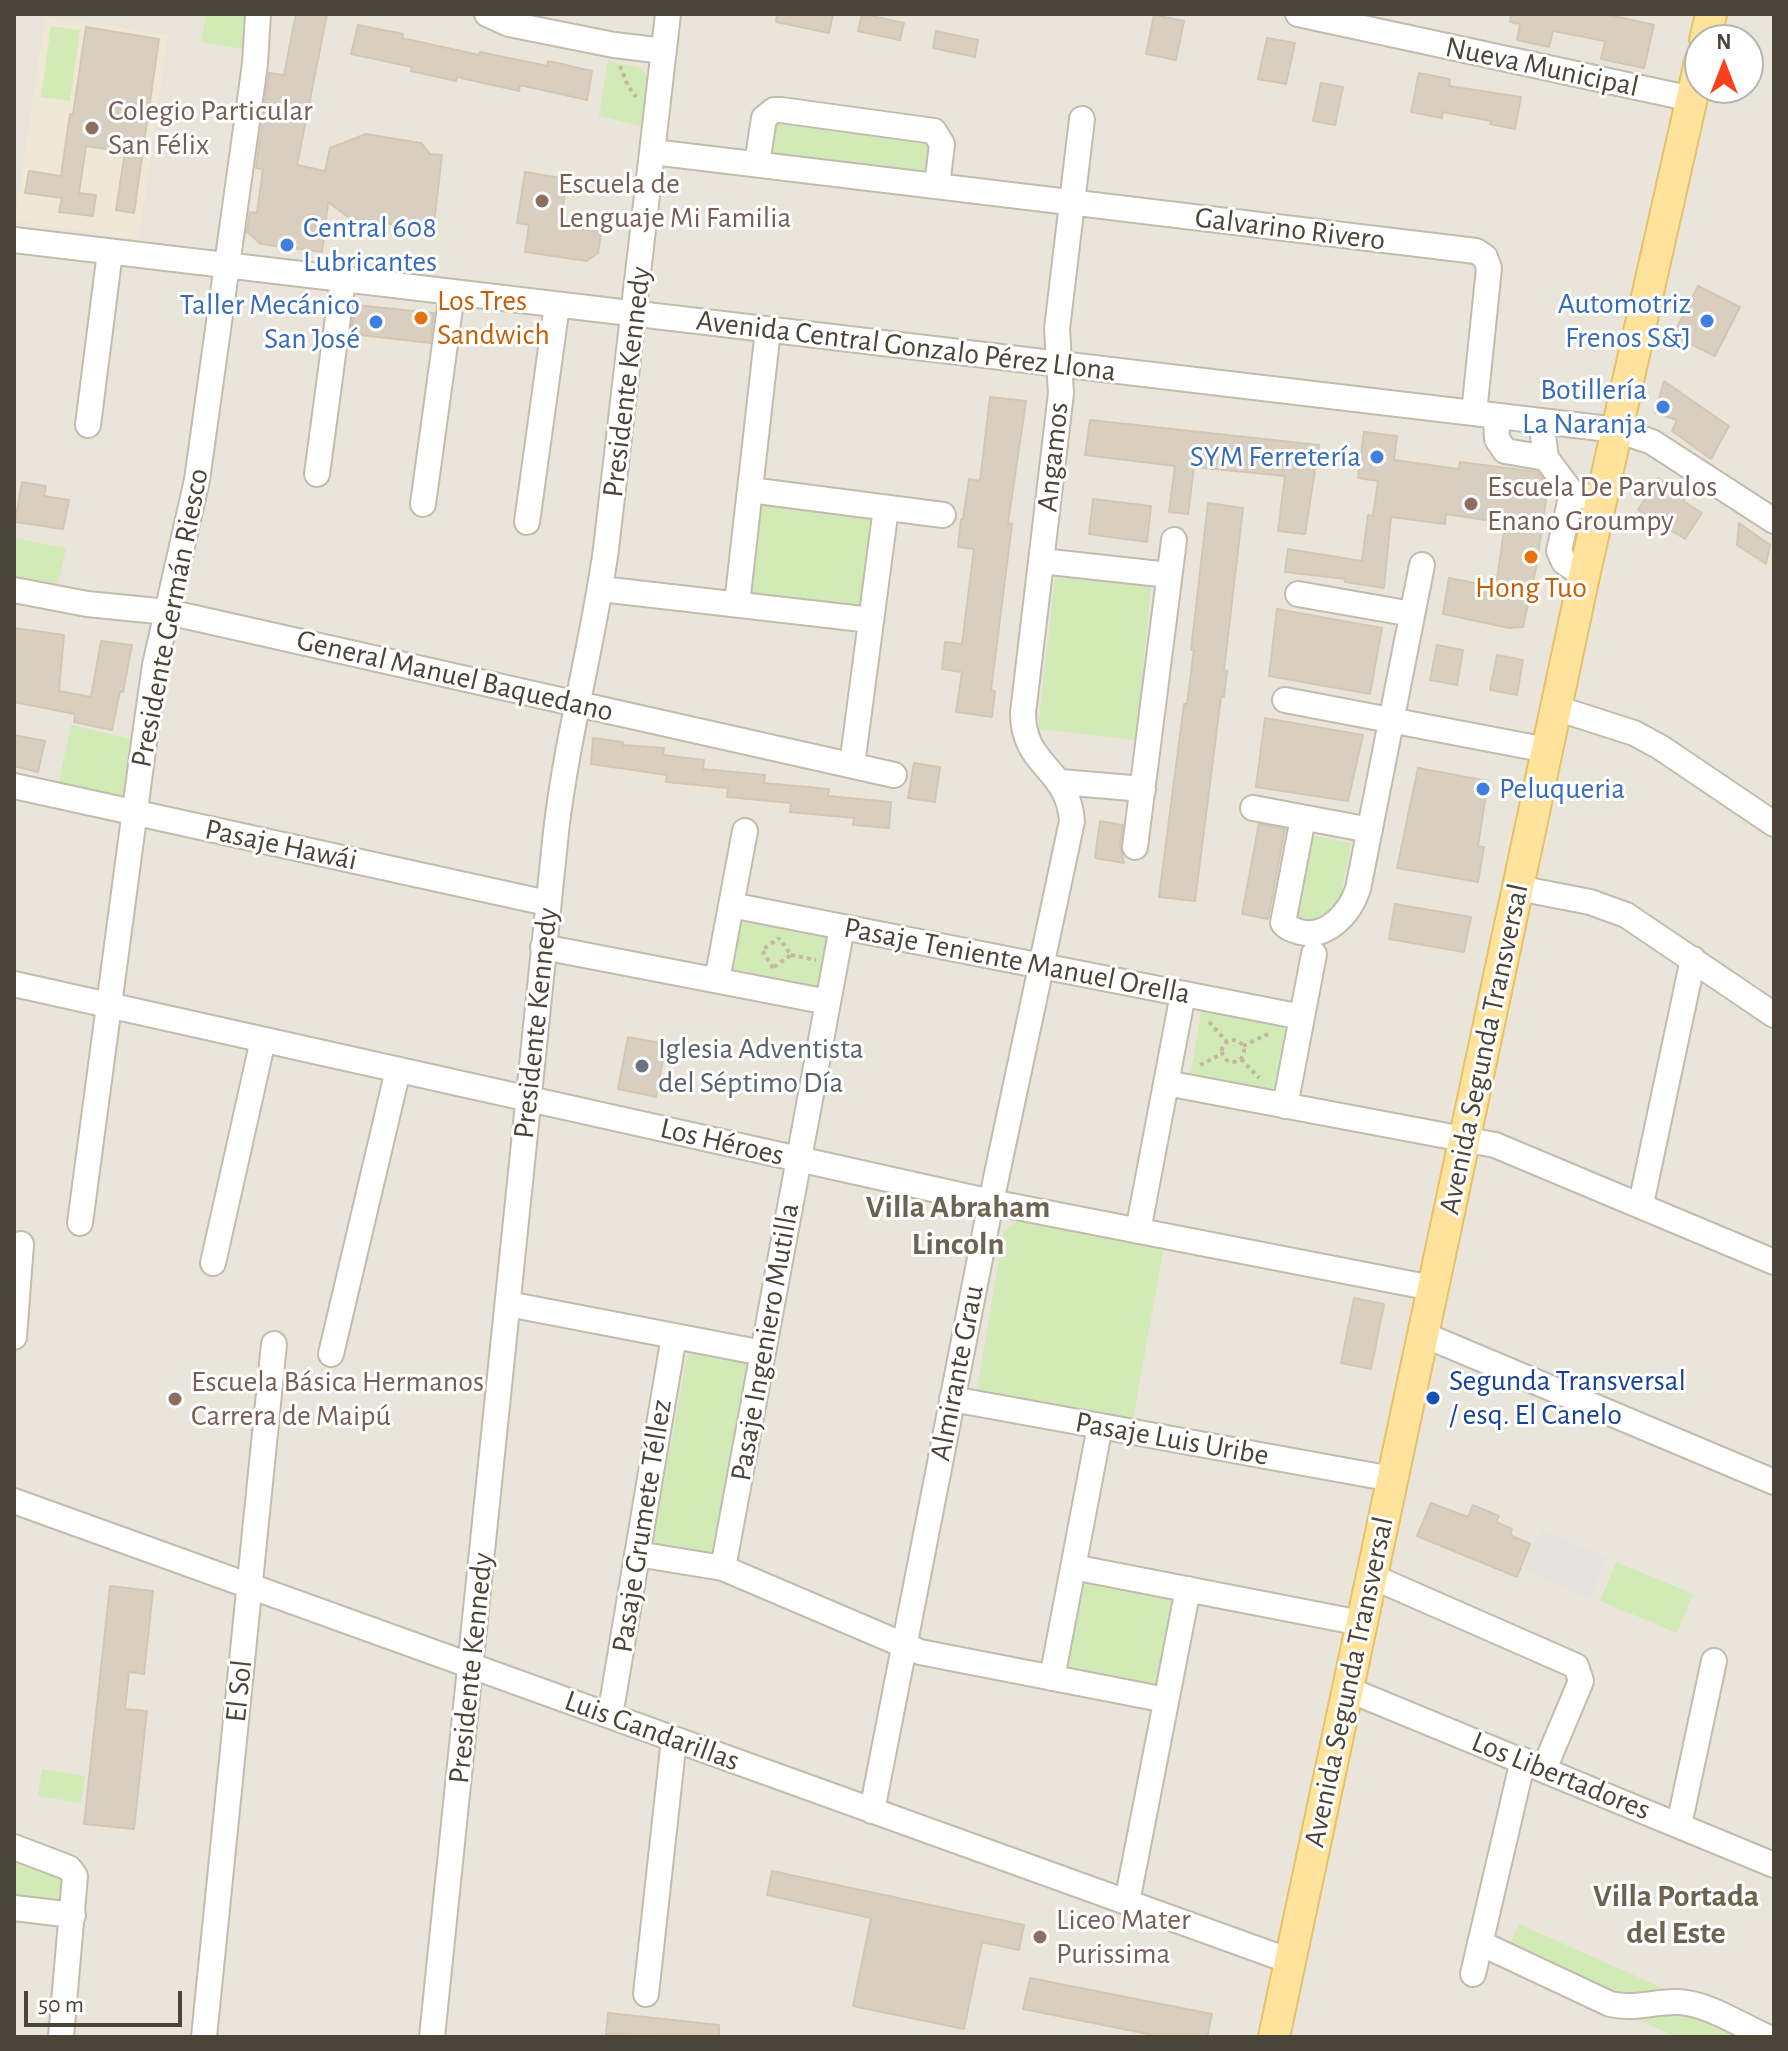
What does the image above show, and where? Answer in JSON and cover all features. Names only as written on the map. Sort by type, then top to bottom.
[{"type":"main road","name":"Avenida Segunda Transversal","points":[[1277,2036],[1347,1689],[1584,576],[1691,104]]},
{"type":"street","name":"Presidente Germán Riesco","points":[[80,1223],[155,665],[197,480],[256,51],[258,14]]},
{"type":"street","name":"Presidente Kennedy","points":[[432,2037],[529,1098],[554,948],[547,903],[562,782],[601,589],[668,14]]},
{"type":"street","name":"Nueva Municipal","points":[[1298,14],[1684,97]]},
{"type":"street","points":[[498,19],[614,45],[664,51]]},
{"type":"street","points":[[757,164],[764,118],[774,110],[781,110],[934,131],[942,144],[937,186]]},
{"type":"street","name":"Angamos","points":[[1061,782],[1035,756],[1025,737],[1023,725],[1061,393],[1057,329],[1082,119]]},
{"type":"street","name":"Galvarino Rivero","points":[[653,152],[1471,250],[1481,254],[1489,268],[1485,414]]},
{"type":"street","name":"Avenida Central Gonzalo Pérez Llona","points":[[14,240],[1617,430],[1652,442],[1774,521]]},
{"type":"street","points":[[88,425],[110,252]]},
{"type":"street","points":[[317,474],[343,280]]},
{"type":"street","points":[[423,504],[452,293]]},
{"type":"street","points":[[527,522],[557,305]]},
{"type":"street","points":[[737,604],[768,330]]},
{"type":"street","points":[[1485,414],[1505,451],[1546,458]]},
{"type":"street","points":[[1541,421],[1546,458],[1572,493],[1601,501]]},
{"type":"street","points":[[750,490],[943,515]]},
{"type":"street","points":[[1572,493],[1559,551],[1564,562],[1584,576]]},
{"type":"street","points":[[852,765],[886,508]]},
{"type":"street","points":[[1135,847],[1174,540]]},
{"type":"street","points":[[1041,561],[1169,575]]},
{"type":"street","points":[[1303,818],[1282,919],[1287,928],[1313,935],[1323,932],[1354,902],[1422,565]]},
{"type":"street","points":[[601,589],[871,620]]},
{"type":"street","name":"General Manuel Baquedano","points":[[14,590],[87,604],[168,612],[894,775]]},
{"type":"street","points":[[1298,594],[1412,614]]},
{"type":"street","points":[[1285,700],[1547,750]]},
{"type":"street","points":[[1556,708],[1634,733],[1660,747],[1774,824]]},
{"type":"street","points":[[1061,782],[1143,789]]},
{"type":"street","name":"Almirante Grau","points":[[872,1811],[991,1202],[1072,821],[1071,807],[1061,782]]},
{"type":"street","name":"Pasaje Hawái","points":[[14,786],[547,903]]},
{"type":"street","points":[[1253,808],[1370,830]]},
{"type":"street","points":[[717,980],[745,831]]},
{"type":"street","points":[[1518,888],[1590,902],[1614,910],[1637,922],[1774,1015]]},
{"type":"street","name":"Pasaje Teniente Manuel Orella","points":[[731,905],[1302,1017]]},
{"type":"street","name":"Pasaje Ingeniero Mutilla","points":[[723,1568],[842,927]]},
{"type":"street","points":[[554,948],[828,1002]]},
{"type":"street","points":[[1285,1106],[1314,954]]},
{"type":"street","points":[[1641,1204],[1693,959]]},
{"type":"street","name":"Los Héroes","points":[[14,984],[991,1202],[1432,1288]]},
{"type":"street","points":[[1138,1231],[1183,994]]},
{"type":"street","points":[[213,1263],[263,1040]]},
{"type":"street","points":[[331,1354],[398,1070]]},
{"type":"street","points":[[1166,1083],[1495,1145],[1774,1262]]},
{"type":"street","points":[[14,1337],[21,1244]]},
{"type":"street","points":[[508,1304],[763,1353]]},
{"type":"street","points":[[1422,1334],[1774,1482]]},
{"type":"street","name":"Pasaje Grumete Téllez","points":[[610,1716],[674,1336]]},
{"type":"street","name":"El Sol","points":[[204,2037],[274,1344]]},
{"type":"street","name":"Pasaje Luis Uribe","points":[[952,1399],[1392,1479]]},
{"type":"street","points":[[1052,1678],[1100,1426]]},
{"type":"street","name":"Luis Gandarillas","points":[[14,1501],[1290,1961]]},
{"type":"street","points":[[637,1554],[723,1568],[904,1646],[939,1657],[1166,1700]]},
{"type":"street","points":[[1073,1567],[1361,1623]]},
{"type":"street","points":[[1371,1576],[1576,1666],[1581,1681],[1533,1765],[1473,1974]]},
{"type":"street","points":[[1127,1902],[1188,1589]]},
{"type":"street","points":[[1679,1825],[1714,1661]]},
{"type":"street","name":"Los Libertadores","points":[[1347,1689],[1774,1865]]},
{"type":"street","points":[[646,1994],[674,1739]]},
{"type":"street","points":[[14,1847],[64,1865],[73,1872],[76,1880],[61,2037]]},
{"type":"street","points":[[14,1908],[73,1915]]},
{"type":"street","points":[[1480,1943],[1610,2004],[1629,2007],[1684,2003],[1703,2008],[1767,2037]]},
{"type":"path","points":[[614,45],[628,86],[637,98],[658,106]]},
{"type":"path","points":[[779,938],[791,955],[774,967],[762,950],[779,938]]},
{"type":"path","points":[[1231,1040],[1240,1043],[1244,1051],[1241,1059],[1233,1063],[1222,1054],[1224,1045],[1231,1040]]},
{"type":"shaded area","points":[[14,14],[1774,14],[1774,2037],[14,2037]]},
{"type":"shaded area","name":"Colegio Particular San Félix","points":[[45,17],[168,35],[139,239],[15,221]]},
{"type":"shaded area","points":[[1541,1529],[1607,1558],[1589,1599],[1523,1570]]},
{"type":"green space","points":[[206,14],[244,14],[246,26],[242,49],[201,42]]},
{"type":"green space","points":[[51,26],[80,30],[70,101],[41,97]]},
{"type":"green space","points":[[608,61],[641,68],[648,77],[645,127],[599,116]]},
{"type":"green space","points":[[786,117],[927,134],[934,143],[931,174],[766,154],[769,127]]},
{"type":"green space","points":[[756,502],[873,515],[860,615],[745,601]]},
{"type":"green space","points":[[14,538],[66,548],[57,589],[14,581]]},
{"type":"green space","points":[[1055,577],[1151,585],[1136,740],[1038,729]]},
{"type":"green space","points":[[71,725],[135,740],[123,796],[59,782]]},
{"type":"green space","points":[[1305,834],[1351,843],[1338,911],[1315,928],[1288,923]]},
{"type":"green space","points":[[741,918],[835,935],[825,995],[731,977]]},
{"type":"green space","points":[[1202,1008],[1290,1022],[1278,1096],[1189,1082]]},
{"type":"green space","points":[[1017,1221],[1164,1245],[1132,1426],[977,1390],[1004,1231]]},
{"type":"green space","points":[[688,1352],[754,1365],[721,1559],[651,1550]]},
{"type":"green space","points":[[1616,1562],[1693,1594],[1677,1633],[1600,1601]]},
{"type":"green space","points":[[1077,1578],[1174,1596],[1157,1688],[1060,1670]]},
{"type":"green space","points":[[42,1769],[85,1776],[81,1803],[38,1796]]},
{"type":"green space","points":[[14,1860],[72,1882],[69,1910],[14,1903]]},
{"type":"green space","points":[[1519,1924],[1674,1993],[1621,2000],[1507,1950]]},
{"type":"green space","points":[[1679,2007],[1747,2037],[1677,2037],[1626,2014]]},
{"type":"building","points":[[296,14],[327,14],[297,165],[325,171],[330,148],[366,134],[421,143],[430,154],[442,155],[434,223],[416,221],[407,226],[351,219],[328,202],[322,252],[261,244],[247,232],[250,212],[257,213],[263,169],[256,168],[269,73],[284,75]]},
{"type":"building","points":[[777,14],[833,14],[829,33],[776,22]]},
{"type":"building","points":[[862,14],[904,23],[900,40],[858,31]]},
{"type":"building","points":[[1511,14],[1605,14],[1654,25],[1644,68],[1601,59],[1605,41],[1553,31],[1549,47],[1517,40],[1520,24],[1510,22]]},
{"type":"building","points":[[1154,15],[1184,21],[1176,60],[1146,54]]},
{"type":"building","points":[[358,25],[479,55],[480,52],[547,66],[548,61],[592,71],[587,100],[520,85],[519,91],[457,77],[456,81],[411,71],[412,67],[351,54]]},
{"type":"building","points":[[86,27],[159,39],[134,213],[116,210],[125,152],[86,146],[79,193],[96,195],[93,216],[59,212],[62,198],[25,193],[29,171],[61,176]]},
{"type":"building","points":[[936,31],[978,40],[975,57],[933,48]]},
{"type":"building","points":[[1267,38],[1295,43],[1286,84],[1258,79]]},
{"type":"building","points":[[1419,73],[1450,79],[1449,86],[1521,97],[1515,129],[1443,112],[1442,118],[1411,112]]},
{"type":"building","points":[[1321,83],[1343,87],[1335,125],[1313,121]]},
{"type":"building","name":"Escuela de Lenguaje Mi Familia","points":[[525,172],[567,179],[560,226],[601,232],[598,253],[587,261],[525,252],[529,225],[517,223]]},
{"type":"building","name":"Automotriz Frenos S&J","points":[[1698,286],[1740,307],[1715,356],[1673,335]]},
{"type":"building","points":[[355,305],[434,313],[430,343],[351,334]]},
{"type":"building","points":[[1664,381],[1729,426],[1711,459],[1672,431],[1677,420],[1655,413]]},
{"type":"building","points":[[990,397],[1026,401],[1008,523],[1012,524],[991,690],[995,691],[992,717],[956,712],[962,672],[942,669],[945,642],[962,644],[974,549],[958,547],[961,519],[969,479],[980,481]]},
{"type":"building","points":[[1090,420],[1319,445],[1305,534],[1278,531],[1285,476],[1194,467],[1188,514],[1169,512],[1175,466],[1085,455]]},
{"type":"building","points":[[1364,432],[1397,436],[1394,460],[1459,469],[1460,462],[1538,472],[1548,486],[1536,568],[1523,627],[1509,628],[1443,614],[1449,578],[1496,587],[1505,523],[1446,514],[1445,524],[1391,517],[1384,588],[1345,582],[1345,579],[1285,572],[1288,549],[1362,561],[1368,515],[1373,516],[1378,481],[1358,478]]},
{"type":"building","points":[[1658,478],[1687,496],[1683,501],[1702,513],[1685,539],[1638,510]]},
{"type":"building","points":[[22,482],[46,486],[44,496],[69,500],[63,529],[15,522]]},
{"type":"building","points":[[1093,499],[1151,506],[1147,542],[1089,534]]},
{"type":"building","points":[[1208,503],[1243,508],[1224,670],[1227,671],[1224,697],[1221,697],[1195,901],[1159,897],[1194,650],[1191,650]]},
{"type":"building","points":[[1739,523],[1770,545],[1766,564],[1737,545]]},
{"type":"building","points":[[1277,609],[1382,628],[1370,694],[1269,676]]},
{"type":"building","points":[[14,628],[64,635],[59,691],[91,697],[101,641],[132,645],[112,730],[74,722],[75,714],[14,702]]},
{"type":"building","points":[[1437,645],[1463,650],[1457,685],[1430,680]]},
{"type":"building","points":[[1497,655],[1523,660],[1517,695],[1490,690]]},
{"type":"building","points":[[1265,718],[1363,735],[1348,801],[1256,787]]},
{"type":"building","points":[[14,735],[45,741],[38,772],[14,766]]},
{"type":"building","points":[[593,738],[623,742],[623,745],[664,748],[663,755],[704,760],[703,769],[765,775],[764,783],[829,789],[828,796],[891,802],[889,828],[853,825],[854,818],[790,812],[791,803],[727,797],[728,788],[666,782],[667,775],[591,764]]},
{"type":"building","points":[[914,763],[940,767],[935,802],[908,798]]},
{"type":"building","points":[[1418,768],[1488,781],[1478,846],[1484,847],[1478,882],[1397,868]]},
{"type":"building","points":[[1100,821],[1123,825],[1120,846],[1124,863],[1095,858]]},
{"type":"building","points":[[1259,824],[1285,829],[1268,919],[1242,914]]},
{"type":"building","points":[[1395,904],[1471,917],[1464,952],[1389,939]]},
{"type":"building","name":"Iglesia Adventista del Séptimo Día","points":[[628,1037],[666,1044],[656,1097],[618,1089]]},
{"type":"building","points":[[1354,1298],[1384,1304],[1371,1369],[1341,1363]]},
{"type":"building","points":[[1431,1503],[1468,1517],[1473,1505],[1499,1516],[1496,1522],[1512,1529],[1510,1535],[1530,1544],[1517,1577],[1417,1536]]},
{"type":"building","points":[[110,1586],[153,1591],[144,1674],[129,1672],[125,1709],[147,1711],[134,1829],[84,1824]]},
{"type":"building","points":[[772,1871],[1024,1925],[1019,1950],[982,1942],[964,2029],[853,2006],[871,1918],[767,1895]]},
{"type":"building","points":[[1030,1978],[1212,2014],[1207,2037],[1163,2037],[1023,2009]]},
{"type":"building","points":[[608,2013],[719,2025],[719,2037],[606,2034]]},
{"type":"place","name":"Colegio Particular San Félix","points":[[92,128]]},
{"type":"place","name":"Escuela de Lenguaje Mi Familia","points":[[542,201]]},
{"type":"place","name":"Central 608 Lubricantes","points":[[287,245]]},
{"type":"place","name":"Los Tres Sandwich","points":[[421,318]]},
{"type":"place","name":"Automotriz Frenos S&J","points":[[1707,321]]},
{"type":"place","name":"Taller Mecánico San José","points":[[376,322]]},
{"type":"place","name":"Botillería La Naranja","points":[[1663,407]]},
{"type":"place","name":"SYM Ferretería","points":[[1377,457]]},
{"type":"place","name":"Escuela De Parvulos Enano Groumpy","points":[[1471,504]]},
{"type":"place","name":"Hong Tuo","points":[[1531,557]]},
{"type":"place","name":"Peluqueria","points":[[1483,789]]},
{"type":"place","name":"Iglesia Adventista del Séptimo Día","points":[[642,1066]]},
{"type":"place","name":"Segunda Transversal / esq. El Canelo","points":[[1433,1398]]},
{"type":"place","name":"Escuela Básica Hermanos Carrera de Maipú","points":[[175,1399]]},
{"type":"place","name":"Liceo Mater Purissima","points":[[1040,1937]]},
{"type":"district","name":"Villa Abraham Lincoln","points":[[958,1226]]},
{"type":"district","name":"Villa Portada del Este","points":[[1676,1914]]}]
